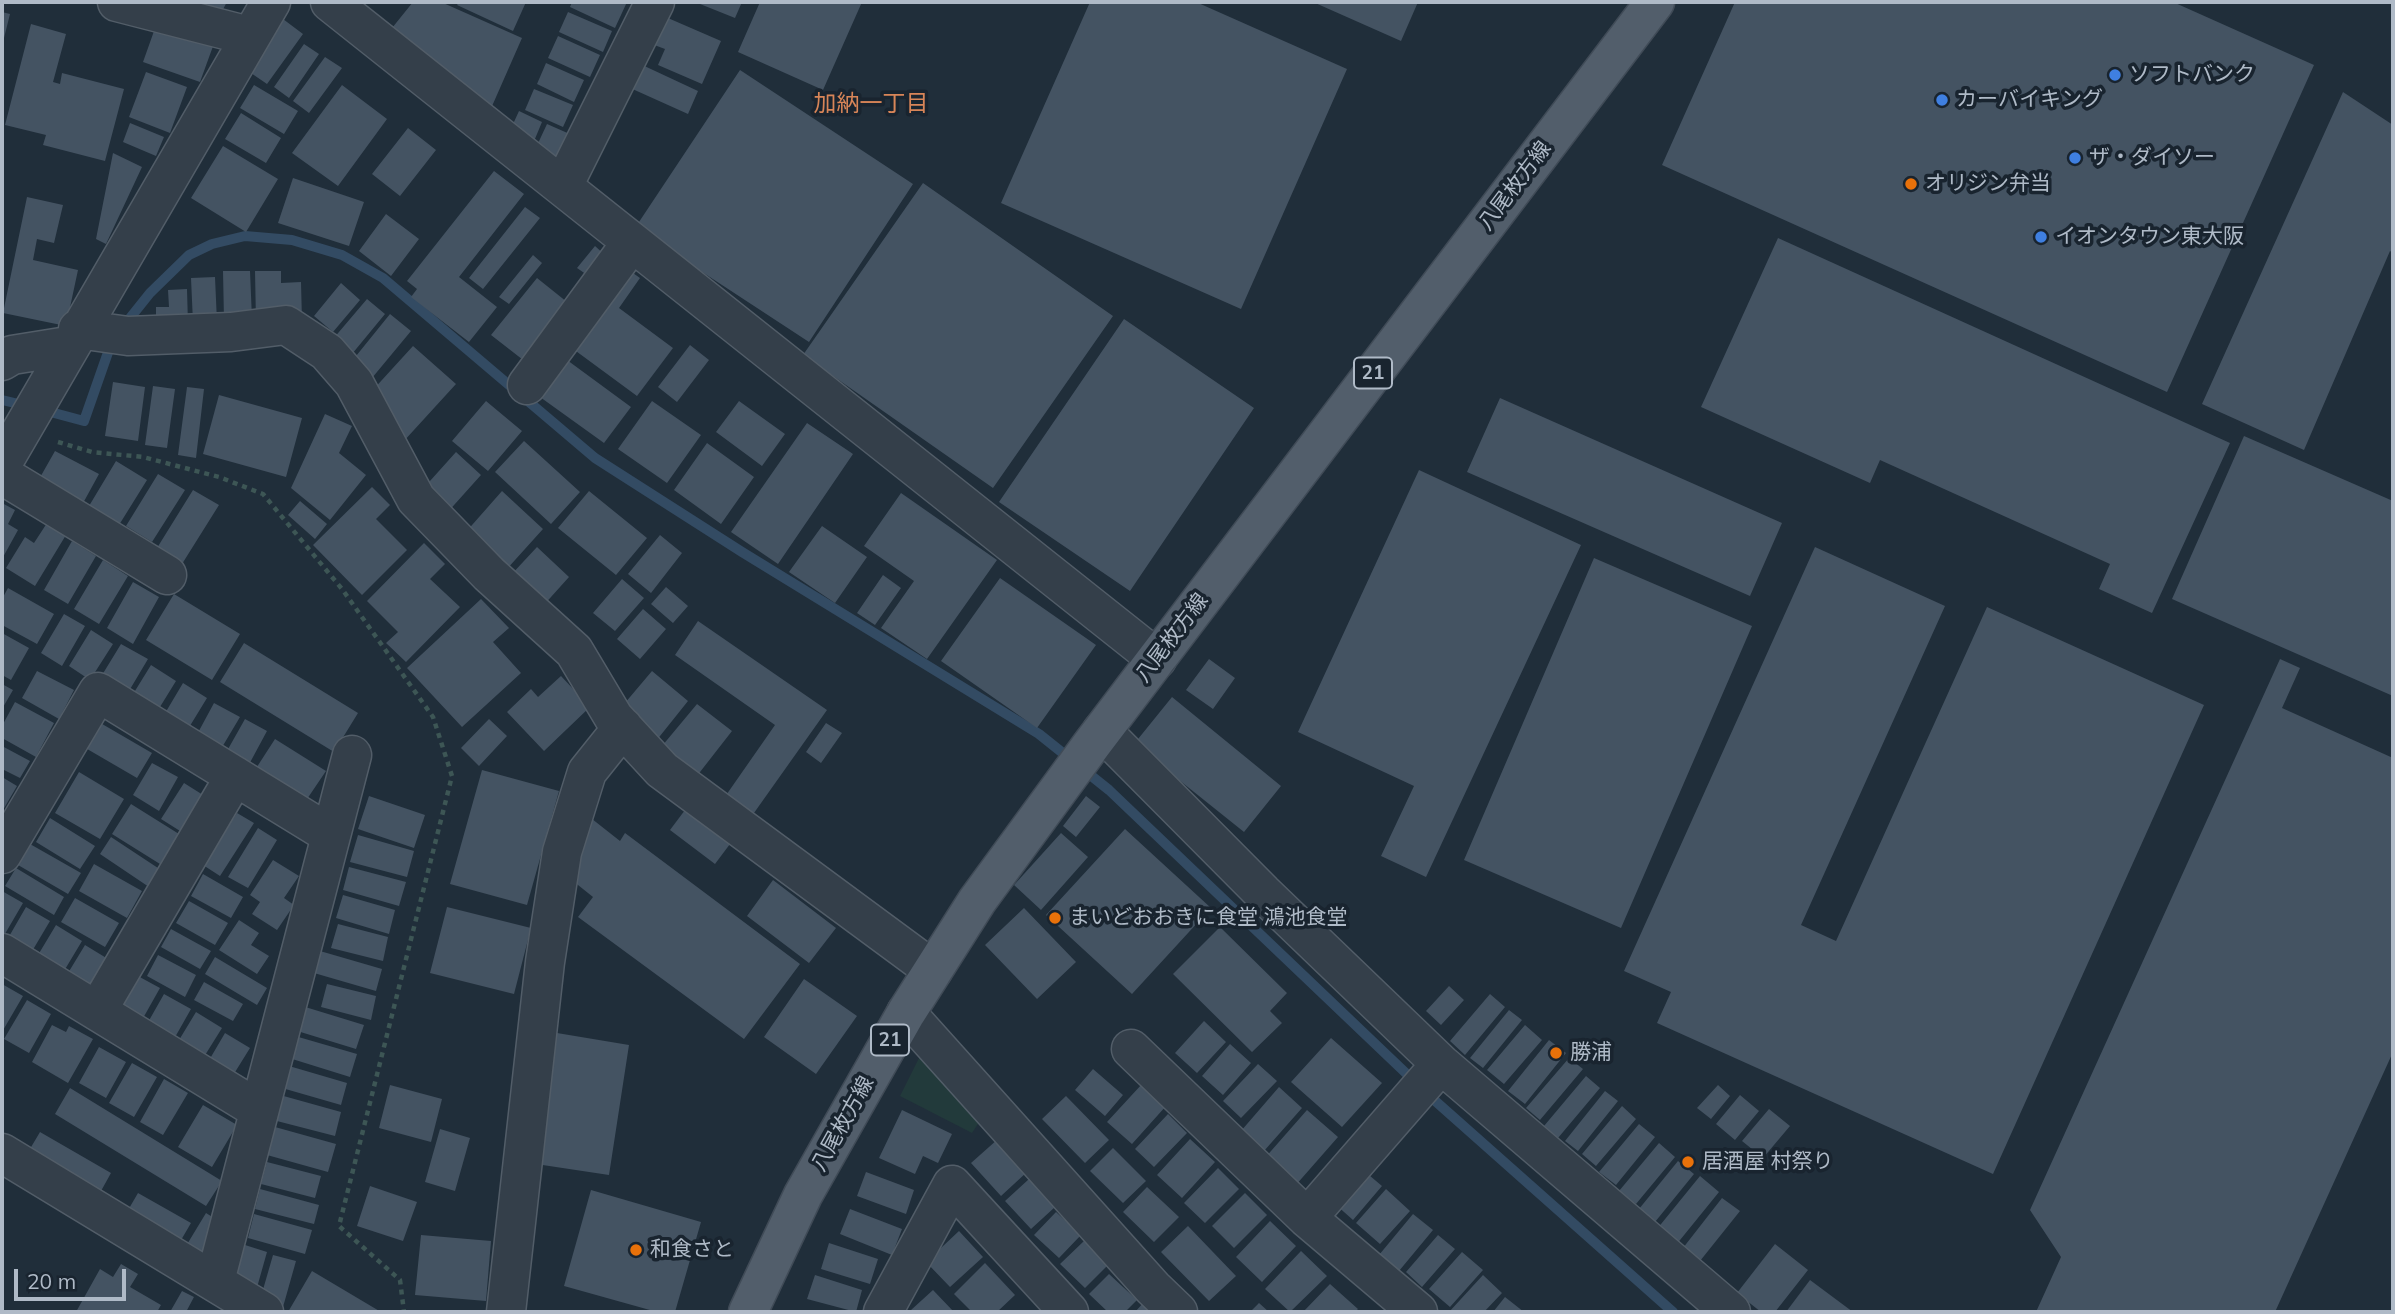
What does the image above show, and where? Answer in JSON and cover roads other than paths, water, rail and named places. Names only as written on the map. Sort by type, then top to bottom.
[{"type":"main road","name":"八尾枚方線","points":[[748,1312],[803,1195],[906,1013],[977,901],[1097,738],[1655,2]]},
{"type":"street","points":[[117,2],[166,8],[249,36]]},
{"type":"street","points":[[2,464],[94,336],[249,36],[271,2]]},
{"type":"street","points":[[330,2],[1157,659]]},
{"type":"street","points":[[563,186],[655,2]]},
{"type":"street","points":[[527,385],[632,242]]},
{"type":"street","points":[[5,356],[94,336],[231,332],[286,325],[327,352],[354,383],[416,499],[489,575],[573,651],[623,727],[662,770],[933,970]]},
{"type":"street","points":[[2,475],[167,575]]},
{"type":"street","points":[[2,854],[98,692],[331,835]]},
{"type":"street","points":[[506,1312],[545,962],[562,852],[587,772],[623,727]]},
{"type":"street","points":[[1097,738],[1263,893],[1439,1066],[1731,1312]]},
{"type":"street","points":[[215,1281],[352,755]]},
{"type":"street","points":[[97,1011],[235,776]]},
{"type":"street","points":[[2,953],[259,1110]]},
{"type":"street","points":[[906,1013],[1153,1288],[1178,1312]]},
{"type":"street","points":[[1131,1049],[1307,1218],[1418,1312]]},
{"type":"street","points":[[1307,1218],[1439,1066]]},
{"type":"street","points":[[2,1153],[264,1312]]},
{"type":"street","points":[[883,1312],[952,1185],[1069,1312]]},
{"type":"waterway","points":[[122,328],[150,293],[189,255],[212,244],[245,236],[292,240],[342,255],[383,278],[595,458],[742,552],[1039,734],[1109,790],[1433,1099],[1673,1312]]},
{"type":"waterway","points":[[43,410],[84,421],[112,341]]},
{"type":"waterway","points":[[2,400],[27,406]]},
{"type":"place","name":"ソフトバンク","points":[[2115,75]]},
{"type":"place","name":"カーバイキング","points":[[1942,100]]},
{"type":"place","name":"ザ・ダイソー","points":[[2075,158]]},
{"type":"place","name":"オリジン弁当","points":[[1911,184]]},
{"type":"place","name":"イオンタウン東大阪","points":[[2041,237]]},
{"type":"place","name":"まいどおおきに食堂 鴻池食堂","points":[[1055,918]]},
{"type":"place","name":"勝浦","points":[[1556,1053]]},
{"type":"place","name":"居酒屋 村祭り","points":[[1688,1162]]},
{"type":"place","name":"和食さと","points":[[636,1250]]},
{"type":"district","name":"加納一丁目","points":[[871,104]]}]
